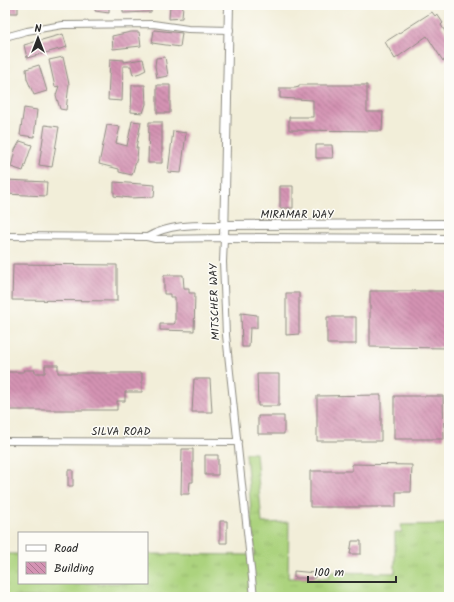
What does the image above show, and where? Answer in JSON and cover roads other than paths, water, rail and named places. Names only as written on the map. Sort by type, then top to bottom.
[{"type":"main road","name":"MITSCHER WAY","points":[[224,238],[230,30],[229,5]]},
{"type":"main road","name":"MIRAMAR WAY","points":[[225,225],[449,224]]},
{"type":"main road","name":"MIRAMAR WAY","points":[[224,238],[449,239]]},
{"type":"street","points":[[5,37],[27,31],[63,25],[153,24],[188,29],[230,30]]},
{"type":"street","name":"MIRAMAR WAY","points":[[147,237],[154,233],[185,225],[225,225]]},
{"type":"street","name":"MIRAMAR WAY","points":[[5,236],[147,237],[155,239],[224,238]]},
{"type":"street","name":"MITSCHER WAY","points":[[224,238],[223,262],[226,335],[254,597]]},
{"type":"street","name":"SILVA ROAD","points":[[5,440],[238,442]]}]
